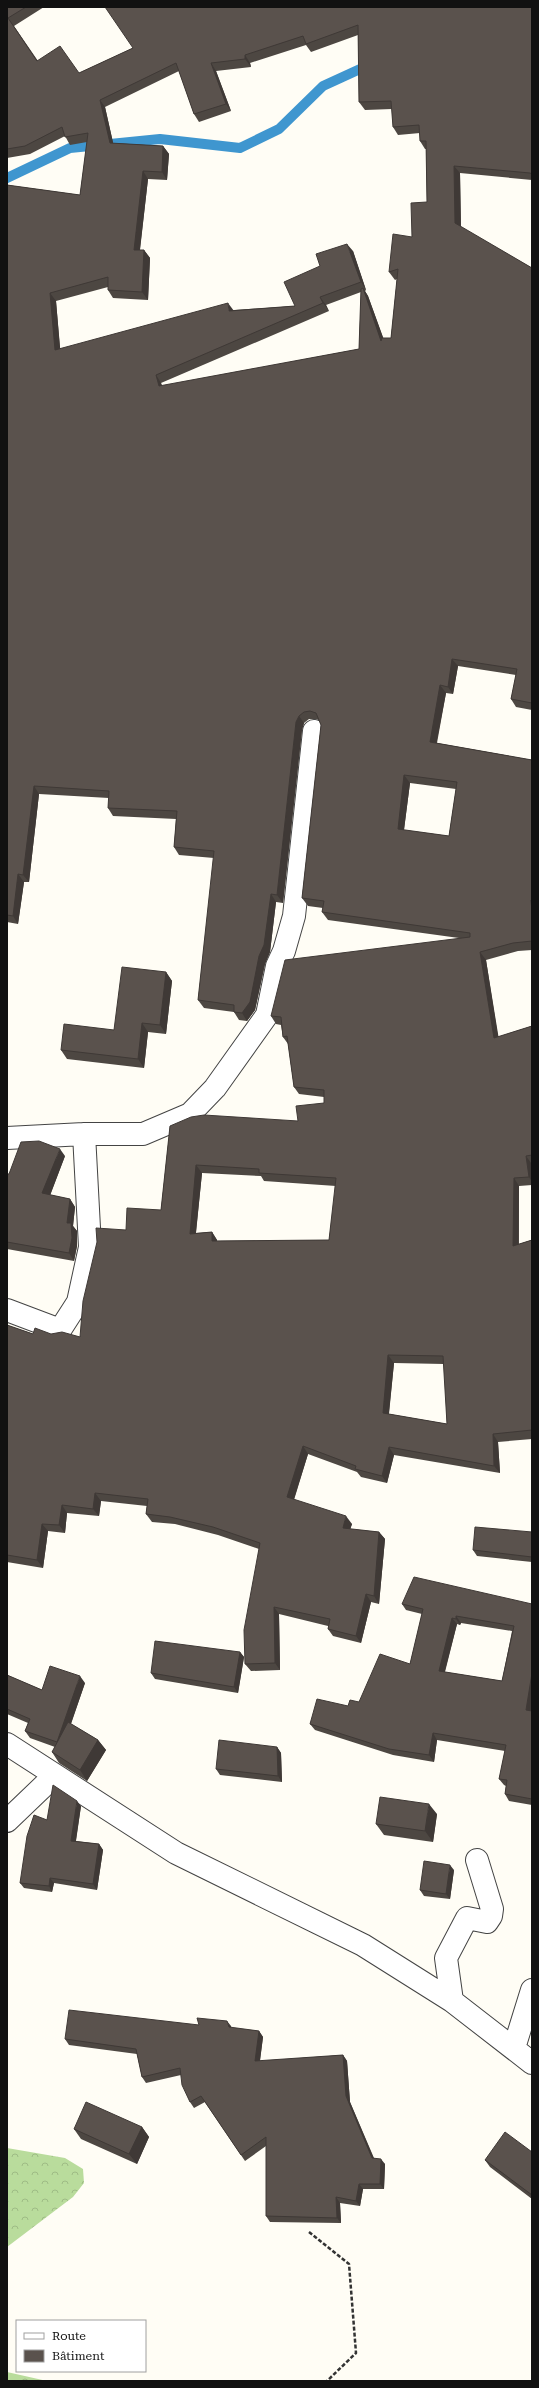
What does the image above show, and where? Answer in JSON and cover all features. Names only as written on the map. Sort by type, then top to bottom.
[{"type":"street","points":[[7,1138],[84,1134],[143,1134],[190,1114],[215,1088],[267,1015],[277,966],[284,951],[294,916],[314,731]]},
{"type":"street","points":[[7,1310],[60,1330],[78,1302],[90,1247],[84,1134]]},
{"type":"street","points":[[7,1744],[176,1853],[288,1910],[363,1945],[452,2001],[532,2063]]},
{"type":"street","points":[[7,1821],[55,1775]]},
{"type":"street","points":[[452,2001],[446,1958],[467,1918],[486,1922],[491,1916],[492,1909],[477,1860]]},
{"type":"street","points":[[514,2048],[532,1990]]},
{"type":"path","points":[[309,2232],[349,2264],[356,2353],[327,2381]]},
{"type":"green space","points":[[7,2148],[65,2158],[83,2169],[84,2183],[73,2197],[7,2247]]},
{"type":"green space","points":[[7,2372],[47,2381],[7,2381]]},
{"type":"building","points":[[7,7],[26,7],[8,18],[37,61],[60,46],[79,73],[133,48],[105,7],[532,7],[532,174],[454,166],[455,223],[532,268],[532,703],[511,699],[517,669],[452,659],[448,687],[440,685],[430,742],[532,760],[532,941],[513,943],[480,952],[494,1038],[532,1026],[532,1155],[526,1156],[529,1177],[514,1178],[513,1246],[532,1240],[532,1430],[493,1434],[494,1466],[389,1447],[382,1476],[355,1469],[356,1466],[303,1446],[287,1497],[346,1516],[343,1528],[379,1532],[374,1596],[366,1594],[356,1636],[328,1629],[330,1619],[274,1607],[275,1663],[245,1664],[244,1630],[260,1543],[213,1527],[170,1517],[146,1514],[148,1499],[95,1493],[93,1509],[62,1505],[59,1525],[42,1524],[37,1560],[7,1555],[7,1325],[33,1334],[35,1328],[51,1334],[62,1332],[80,1337],[83,1301],[97,1242],[96,1228],[126,1230],[127,1208],[161,1210],[170,1126],[191,1117],[204,1115],[298,1121],[296,1106],[324,1103],[324,1090],[294,1087],[287,1036],[283,1037],[281,1017],[271,1016],[285,960],[470,937],[470,933],[322,912],[324,901],[302,898],[321,725],[316,713],[310,711],[304,712],[299,716],[296,722],[277,895],[271,894],[264,945],[259,956],[250,1002],[242,1013],[234,1012],[234,1005],[198,1000],[214,851],[174,847],[177,811],[108,808],[109,791],[34,786],[23,875],[18,874],[13,916],[7,915],[7,185],[80,195],[88,133],[65,137],[62,127],[25,146],[7,149]],"holes":[[[358,25],[359,102],[391,101],[393,127],[419,125],[420,141],[426,141],[427,202],[411,203],[412,237],[393,234],[389,272],[398,269],[391,338],[382,338],[381,341],[363,288],[361,289],[359,349],[159,386],[156,375],[323,303],[320,297],[361,282],[347,244],[316,254],[320,266],[284,282],[295,306],[229,311],[228,303],[55,350],[50,293],[108,277],[108,290],[142,292],[144,250],[134,250],[143,171],[162,172],[163,146],[110,143],[100,100],[176,63],[194,114],[226,104],[211,63],[245,59],[245,55],[303,36],[306,44]],[[404,775],[457,782],[449,836],[398,829]],[[196,1165],[259,1169],[259,1173],[336,1178],[329,1240],[212,1241],[212,1232],[190,1234]],[[388,1355],[443,1356],[447,1424],[383,1413]]]},
{"type":"building","points":[[122,967],[166,972],[160,1025],[142,1023],[138,1059],[61,1050],[64,1024],[114,1030]]},
{"type":"building","points":[[39,1141],[60,1149],[42,1193],[70,1199],[67,1223],[71,1223],[72,1238],[69,1253],[7,1242],[7,1174],[9,1174],[21,1142]]},
{"type":"building","points":[[475,1527],[532,1532],[532,1557],[473,1550]]},
{"type":"building","points":[[414,1577],[532,1604],[532,1673],[526,1710],[532,1711],[532,1799],[505,1794],[507,1780],[499,1779],[506,1745],[433,1733],[429,1755],[389,1749],[310,1724],[317,1699],[348,1706],[350,1700],[359,1702],[380,1654],[410,1664],[423,1609],[402,1604]],"holes":[[[456,1616],[514,1626],[502,1681],[439,1671],[452,1618],[456,1619]]]},
{"type":"building","points":[[155,1641],[240,1652],[234,1687],[151,1673]]},
{"type":"building","points":[[50,1666],[80,1676],[57,1742],[25,1731],[30,1719],[7,1709],[7,1675],[42,1690]]},
{"type":"building","points":[[68,1722],[98,1740],[80,1770],[52,1752]]},
{"type":"building","points":[[219,1740],[277,1747],[278,1776],[216,1769]]},
{"type":"building","points":[[53,1785],[77,1801],[71,1841],[99,1844],[93,1884],[50,1878],[49,1886],[20,1883],[27,1836],[34,1815],[47,1820]]},
{"type":"building","points":[[380,1797],[429,1804],[425,1831],[376,1824]]},
{"type":"building","points":[[424,1861],[450,1865],[446,1894],[420,1890]]},
{"type":"building","points":[[69,2010],[199,2025],[197,2018],[227,2021],[229,2027],[259,2031],[255,2061],[343,2055],[346,2096],[372,2158],[381,2159],[380,2184],[359,2184],[356,2201],[336,2197],[337,2218],[266,2216],[266,2137],[241,2155],[201,2096],[190,2102],[182,2085],[180,2068],[142,2077],[136,2049],[65,2039]]},
{"type":"building","points":[[86,2102],[142,2127],[129,2154],[74,2129]]},
{"type":"building","points":[[505,2132],[532,2152],[532,2195],[485,2160]]},
{"type":"waterway","points":[[7,178],[70,148],[160,139],[240,148],[279,129],[323,86],[371,64]]}]
